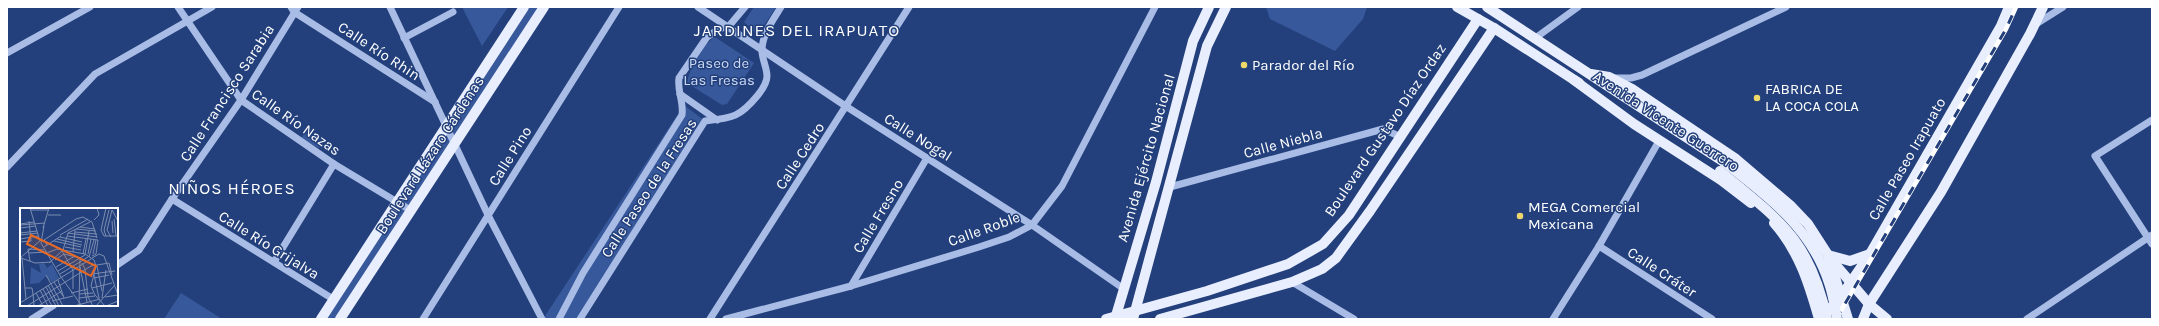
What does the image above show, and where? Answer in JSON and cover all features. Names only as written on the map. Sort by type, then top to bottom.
[{"type":"main road","name":"Boulevard Lázaro Cárdenas","points":[[321,319],[446,124],[524,7]]},
{"type":"main road","name":"Boulevard Lázaro Cárdenas","points":[[340,319],[544,7]]},
{"type":"main road","name":"Avenida Ejército Nacional","points":[[1112,318],[1124,290],[1156,182],[1194,41],[1209,7]]},
{"type":"main road","name":"Avenida Ejército Nacional","points":[[1134,315],[1170,187],[1207,46],[1226,7]]},
{"type":"main road","name":"Avenida Vicente Guerrero","points":[[1457,7],[1494,28],[1574,80],[1756,186],[1798,226],[1820,261],[1826,276],[1837,319]]},
{"type":"main road","name":"Avenida Vicente Guerrero","points":[[1487,7],[1534,39],[1591,74],[1722,166],[1789,231],[1810,265],[1819,287],[1827,319]]},
{"type":"main road","name":"Calle Paseo Irapuato","points":[[1820,319],[1842,295],[1870,254],[2001,26],[2009,7]]},
{"type":"main road","points":[[1863,319],[1869,304],[1941,192],[2035,24],[2043,7]]},
{"type":"main road","name":"Boulevard Gustavo Díaz Ordaz","points":[[1112,318],[1134,315],[1288,264],[1307,255],[1323,244],[1349,215],[1478,19]]},
{"type":"main road","name":"Boulevard Gustavo Díaz Ordaz","points":[[1160,319],[1292,282],[1322,268],[1336,258],[1370,211],[1494,28]]},
{"type":"main road","points":[[1591,74],[1609,77],[1632,89],[1736,159],[1790,205],[1808,224],[1828,255],[1850,283],[1869,304],[1887,319]]},
{"type":"main road","points":[[1574,80],[1659,141],[1721,180],[1764,212],[1780,230],[1796,254],[1807,277],[1820,319]]},
{"type":"main road","points":[[1828,255],[1850,261],[1870,254]]},
{"type":"main road","points":[[1828,255],[1842,295],[1848,319]]},
{"type":"main road","points":[[1807,277],[1820,278],[1833,267]]},
{"type":"street","points":[[7,53],[90,7]]},
{"type":"street","name":"Calle Río Nazas","points":[[178,7],[186,21],[241,100],[334,164],[412,211]]},
{"type":"street","points":[[7,167],[95,74],[212,7]]},
{"type":"street","points":[[390,7],[488,215],[542,319]]},
{"type":"street","name":"Calle Pino","points":[[423,319],[619,7]]},
{"type":"street","name":"Calle Nogal","points":[[698,7],[729,26],[847,107],[1032,225],[1124,290]]},
{"type":"street","name":"Calle Paseo de la Fresas","points":[[560,319],[583,273],[682,115],[684,105],[680,94],[679,78],[707,37],[718,29],[729,26],[745,7]]},
{"type":"street","name":"Calle Paseo de la Fresas","points":[[580,319],[706,121],[730,118],[745,111],[762,90],[767,78],[762,50],[766,31],[780,7]]},
{"type":"street","name":"Calle Cedro","points":[[710,319],[847,107],[909,7]]},
{"type":"street","name":"Calle Roble","points":[[726,319],[851,286],[987,244],[1032,225],[1062,186],[1155,7]]},
{"type":"street","points":[[1534,39],[1578,7]]},
{"type":"street","points":[[1609,77],[1621,79],[1642,75],[1786,7]]},
{"type":"street","points":[[2035,24],[2063,7]]},
{"type":"street","name":"Calle Francisco Sarabia","points":[[118,264],[139,250],[172,199],[241,100],[295,9]]},
{"type":"street","name":"Calle Río Rhin","points":[[295,9],[435,102]]},
{"type":"street","points":[[404,38],[453,12]]},
{"type":"street","points":[[680,94],[717,120]]},
{"type":"street","points":[[2027,319],[2151,239],[2095,156],[2152,120]]},
{"type":"street","name":"Calle Niebla","points":[[1170,187],[1384,129],[1401,138]]},
{"type":"street","points":[[1553,319],[1599,246],[1659,141]]},
{"type":"street","name":"Calle Fresno","points":[[851,286],[927,158]]},
{"type":"street","points":[[274,262],[334,164]]},
{"type":"street","name":"Calle Río Grijalva","points":[[172,199],[333,299]]},
{"type":"street","name":"Calle Cráter","points":[[1599,246],[1712,319]]},
{"type":"street","points":[[1292,282],[1354,319]]},
{"type":"street","points":[[32,319],[52,306]]},
{"type":"green space","points":[[462,7],[508,7],[482,46]]},
{"type":"green space","points":[[527,7],[542,7],[338,319],[324,319]]},
{"type":"green space","points":[[754,7],[776,7],[758,35],[744,22]]},
{"type":"green space","points":[[1266,7],[1367,7],[1363,19],[1335,51],[1270,19]]},
{"type":"green space","name":"Paseo de Las Fresas","points":[[715,37],[754,63],[727,104],[722,105],[687,83],[690,71],[697,57],[706,45]]},
{"type":"green space","points":[[684,105],[705,121],[580,319],[543,319]]},
{"type":"green space","points":[[305,131],[324,139],[319,148],[301,139]]},
{"type":"green space","points":[[181,293],[222,319],[164,319]]},
{"type":"railway","points":[[1836,319],[2006,29],[2016,7]]},
{"type":"place","name":"Parador del Río","points":[[1244,65]]},
{"type":"place","name":"FABRICA DE LA COCA COLA","points":[[1757,98]]},
{"type":"place","name":"MEGA Comercial Mexicana","points":[[1520,216]]},
{"type":"district","name":"JARDINES DEL IRAPUATO","points":[[797,30]]},
{"type":"district","name":"NIÑOS HÉROES","points":[[232,188]]}]
